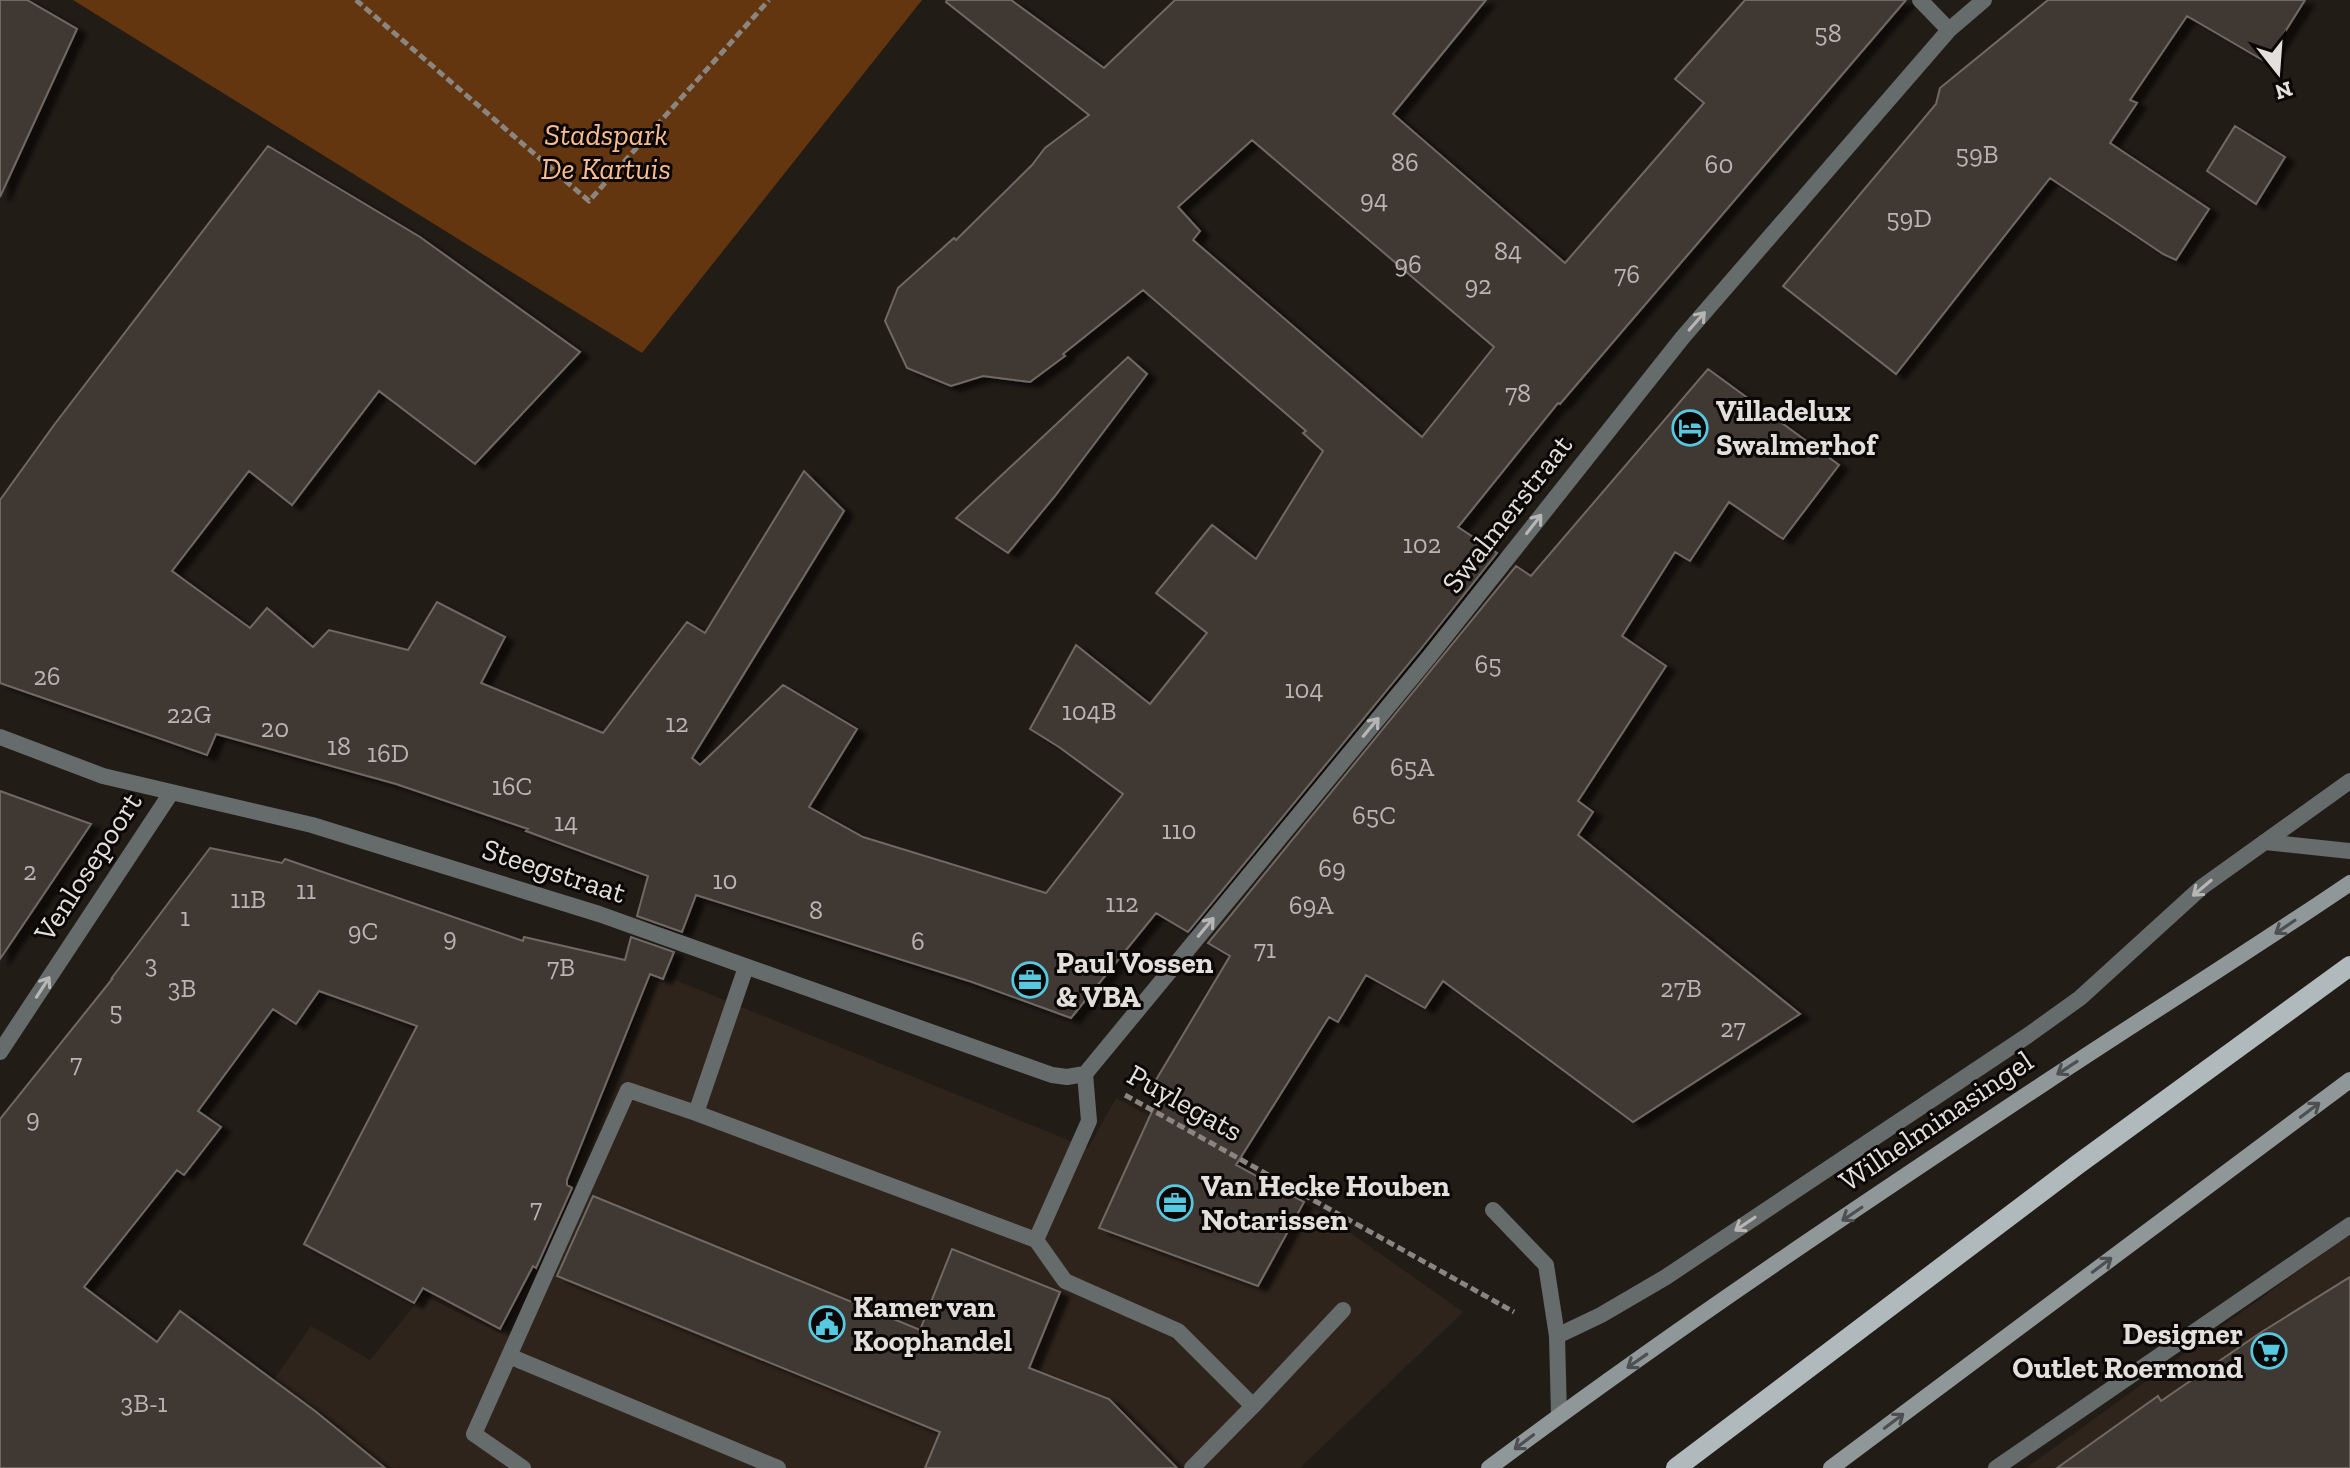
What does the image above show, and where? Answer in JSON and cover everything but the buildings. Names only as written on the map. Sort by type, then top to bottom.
[{"type":"main road","name":"Wilhelminasingel","points":[[1489,1468],[1559,1415],[2048,1081],[2350,883]]},
{"type":"main road","points":[[1676,1468],[2090,1156],[2350,966]]},
{"type":"main road","points":[[1831,1468],[2350,1080]]},
{"type":"street","points":[[1920,0],[1949,30]]},
{"type":"street","name":"Swalmerstraat","points":[[1085,1074],[1419,669],[1683,337],[1949,30],[1984,0]]},
{"type":"street","name":"Steegstraat","points":[[0,737],[103,776],[312,825],[599,914],[1052,1075],[1067,1077],[1085,1074]]},
{"type":"street","name":"Wilhelminasingel","points":[[1557,1336],[1601,1315],[1666,1277],[2027,1036],[2080,998],[2202,887],[2350,781]]},
{"type":"street","name":"Venlosepoort","points":[[0,1052],[171,793]]},
{"type":"street","points":[[2265,842],[2350,851]]},
{"type":"street","points":[[696,1113],[746,967]]},
{"type":"street","points":[[1036,1240],[1089,1121],[1085,1074]]},
{"type":"street","points":[[523,1468],[474,1434],[628,1090],[1036,1240],[1065,1281],[1178,1331],[1253,1406]]},
{"type":"street","points":[[1493,1210],[1546,1265],[1557,1336],[1559,1415]]},
{"type":"street","points":[[1996,1468],[2350,1225]]},
{"type":"street","points":[[1192,1468],[1343,1310]]},
{"type":"street","points":[[509,1356],[778,1468]]},
{"type":"path","points":[[356,0],[589,201],[769,0]]},
{"type":"path","name":"Puylegats","points":[[1085,1074],[1557,1336]]},
{"type":"shaded area","points":[[653,976],[665,976],[1088,1148],[1116,1098],[1308,1203],[1463,1312],[1300,1468],[213,1468],[311,1326],[370,1360],[423,1295],[502,1334],[537,1268]]},
{"type":"shaded area","name":"Designer Outlet Roermond","points":[[2350,1234],[2350,1468],[2026,1468]]},
{"type":"green space","name":"Stadspark De Kartuis","points":[[73,0],[922,0],[642,353]]},
{"type":"place","name":"Villadelux Swalmerhof","points":[[1690,428]]},
{"type":"place","name":"Paul Vossen & VBA","points":[[1030,980]]},
{"type":"place","name":"Van Hecke Houben Notarissen","points":[[1175,1203]]},
{"type":"place","name":"Kamer van Koophandel","points":[[827,1324]]},
{"type":"place","name":"Designer Outlet Roermond","points":[[2269,1351]]}]
